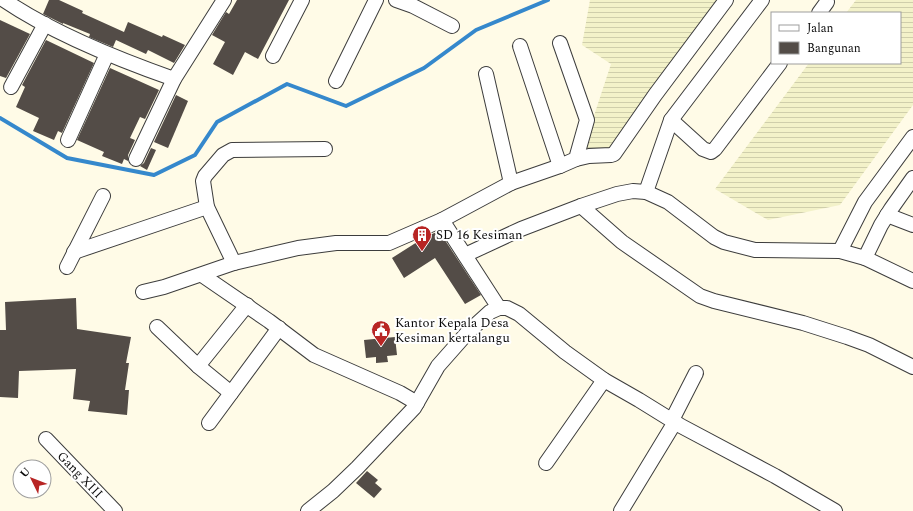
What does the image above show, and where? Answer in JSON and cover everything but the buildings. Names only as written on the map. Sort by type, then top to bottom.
[{"type":"street","points":[[6,0],[45,24],[107,54],[174,79]]},
{"type":"street","points":[[136,159],[174,79],[224,0]]},
{"type":"street","points":[[273,56],[302,0]]},
{"type":"street","points":[[336,81],[376,0]]},
{"type":"street","points":[[396,0],[414,3],[452,26]]},
{"type":"street","points":[[143,292],[164,287],[234,263],[298,248],[336,243],[389,243],[442,220],[511,183],[576,159],[589,156],[614,154],[655,95],[726,0]]},
{"type":"street","points":[[646,192],[671,120],[762,0]]},
{"type":"street","points":[[11,87],[45,24]]},
{"type":"street","points":[[560,43],[587,120],[576,159]]},
{"type":"street","points":[[520,46],[560,166]]},
{"type":"street","points":[[68,140],[107,54]]},
{"type":"street","points":[[671,120],[704,149],[711,152],[715,149],[779,64]]},
{"type":"street","points":[[486,74],[511,183]]},
{"type":"street","points":[[840,251],[865,202],[913,137]]},
{"type":"street","points":[[234,263],[207,207],[203,181],[204,178],[223,155],[232,150],[325,149]]},
{"type":"street","points":[[865,258],[887,215],[913,178]]},
{"type":"street","points":[[465,255],[521,229],[581,206],[621,193],[633,191],[646,192],[668,202],[714,237],[733,245],[755,250],[840,251],[865,258],[913,281]]},
{"type":"street","points":[[67,267],[103,196]]},
{"type":"street","points":[[581,206],[622,242],[700,296],[714,301],[803,323],[847,337],[869,345],[913,367]]},
{"type":"street","points":[[74,252],[207,207]]},
{"type":"street","points":[[887,215],[913,225]]},
{"type":"street","points":[[442,220],[499,308]]},
{"type":"street","points":[[202,274],[279,328],[314,355],[400,393],[417,403]]},
{"type":"street","points":[[198,366],[247,305]]},
{"type":"street","points":[[308,511],[362,463],[386,438],[414,408],[434,373],[446,357],[468,332],[490,312],[499,308],[507,308],[519,314],[565,352],[604,380],[673,421],[775,476],[834,511]]},
{"type":"street","points":[[157,327],[198,366],[231,393]]},
{"type":"street","points":[[208,423],[279,328]]},
{"type":"street","points":[[621,511],[673,421],[696,373]]},
{"type":"street","points":[[546,463],[604,380]]},
{"type":"street","name":"Gang XIII","points":[[46,439],[115,511]]},
{"type":"green space","points":[[590,0],[727,0],[615,153],[581,155],[611,64],[582,45]]},
{"type":"green space","points":[[856,0],[913,0],[913,105],[840,205],[768,220],[715,189],[808,64],[901,64],[901,12],[847,12]]},
{"type":"waterway","points":[[0,118],[67,158],[154,175],[195,155],[217,122],[287,84],[346,106],[424,68],[476,30],[548,0]]},
{"type":"place","name":"SD 16 Kesiman","points":[[422,252]]},
{"type":"place","name":"Kantor Kepala Desa Kesiman kertalangu","points":[[381,347]]}]
